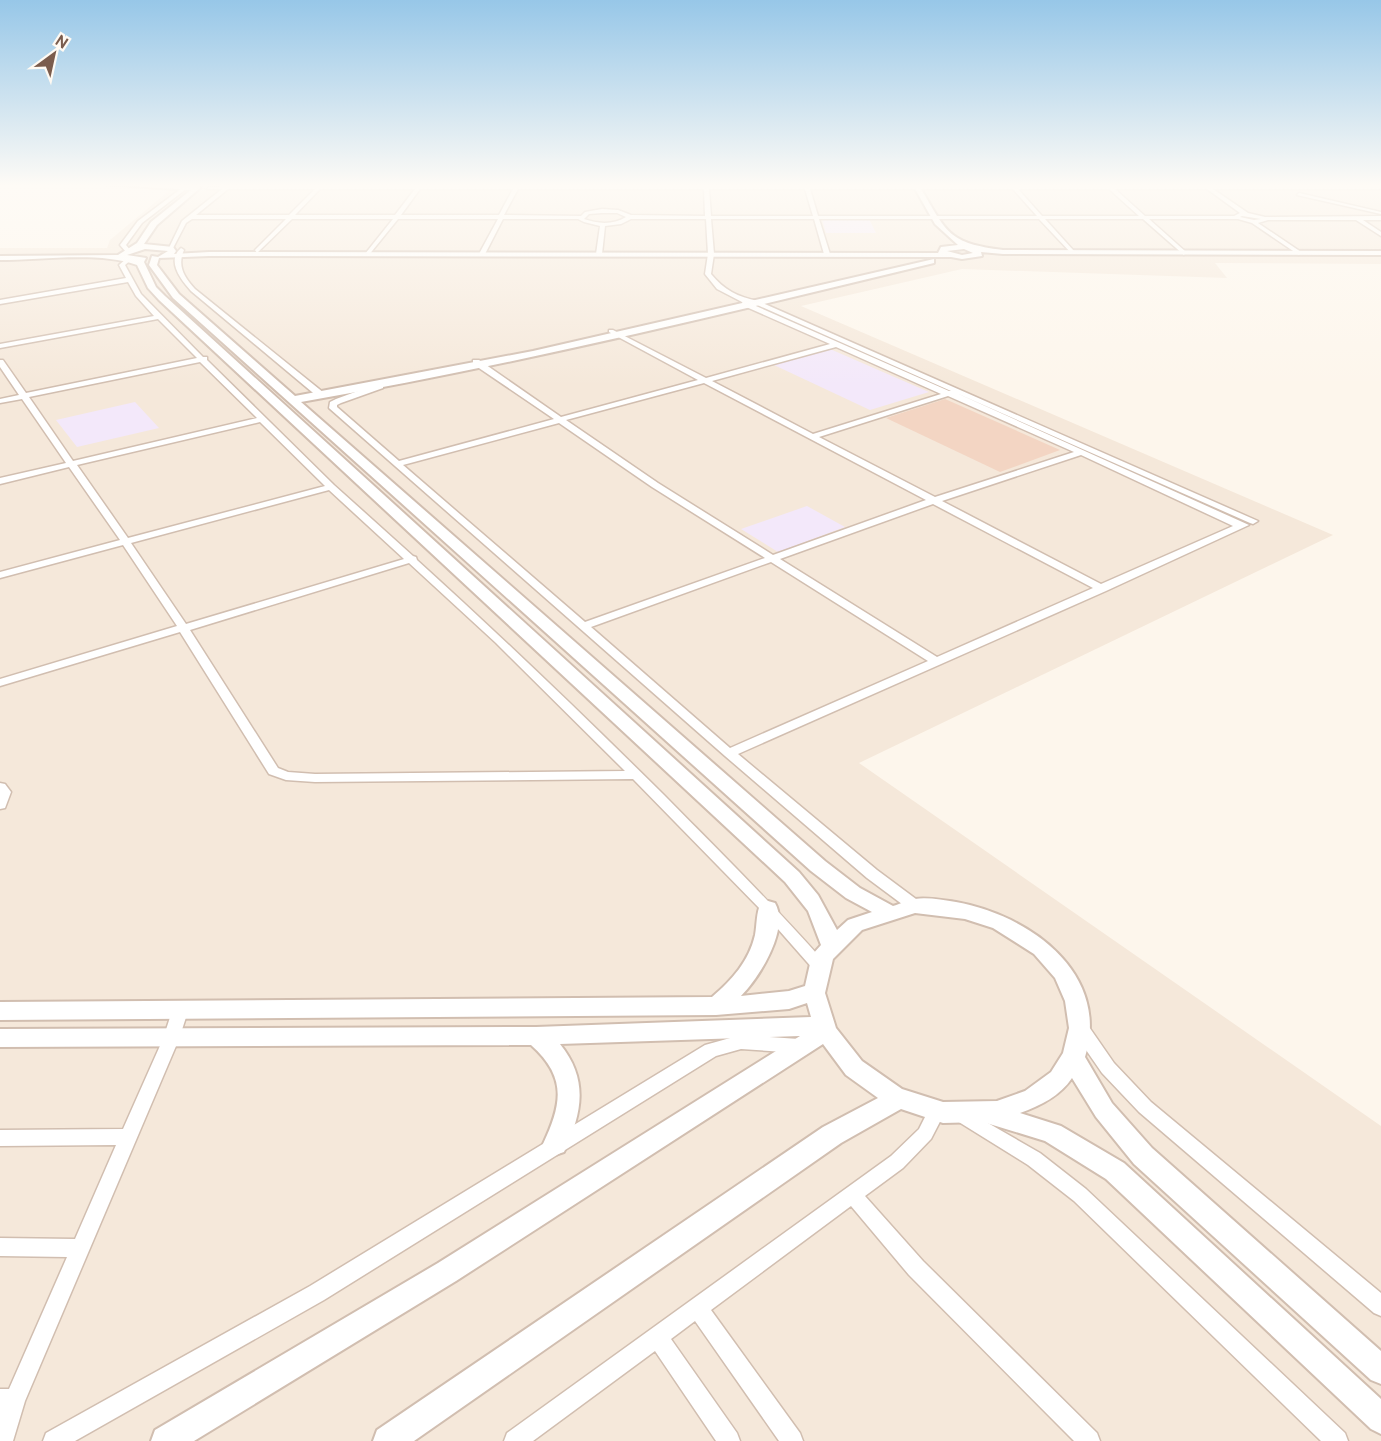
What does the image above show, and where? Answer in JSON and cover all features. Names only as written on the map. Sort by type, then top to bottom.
[{"type":"street","points":[[127,251],[140,263],[152,288],[162,298],[798,883],[821,914],[831,944]]},
{"type":"street","points":[[134,251],[122,265],[138,295],[159,317],[331,487],[412,559],[636,775],[768,908],[819,966]]},
{"type":"street","points":[[0,256],[130,255],[174,251]]},
{"type":"street","points":[[175,251],[177,266],[182,278],[193,290],[321,395]]},
{"type":"street","points":[[199,251],[947,253]]},
{"type":"street","points":[[271,251],[369,253]]},
{"type":"street","points":[[827,253],[970,251]]},
{"type":"street","points":[[997,251],[1381,254]]},
{"type":"street","points":[[1007,251],[1381,254]]},
{"type":"street","points":[[710,253],[708,274],[712,282],[729,295],[745,303],[948,394],[1253,521],[729,753]]},
{"type":"street","points":[[745,303],[947,253]]},
{"type":"street","points":[[292,400],[380,386],[745,303],[947,253]]},
{"type":"street","points":[[130,255],[159,254]]},
{"type":"street","points":[[159,254],[153,265],[176,296],[818,866],[853,893],[885,910]]},
{"type":"street","points":[[855,254],[886,261],[884,267],[869,273]]},
{"type":"street","points":[[0,302],[129,280]]},
{"type":"street","points":[[756,302],[960,390],[1240,526]]},
{"type":"street","points":[[0,346],[159,317]]},
{"type":"street","points":[[614,333],[1102,589]]},
{"type":"street","points":[[397,464],[848,342]]},
{"type":"street","points":[[0,401],[204,359]]},
{"type":"street","points":[[0,362],[160,591],[181,627],[209,665],[269,768],[279,774],[315,778],[636,775]]},
{"type":"street","points":[[321,395],[478,364],[655,485],[937,662]]},
{"type":"street","points":[[380,386],[369,393],[339,400],[333,404],[333,408],[729,753],[872,874],[915,906]]},
{"type":"street","points":[[812,437],[960,390]]},
{"type":"street","points":[[0,481],[68,461],[259,416]]},
{"type":"street","points":[[585,626],[933,501],[1085,450]]},
{"type":"street","points":[[0,473],[68,461]]},
{"type":"street","points":[[0,575],[331,487]]},
{"type":"street","points":[[0,683],[412,559]]},
{"type":"street","points":[[0,787],[5,792],[5,798],[0,805]]},
{"type":"street","points":[[915,906],[949,907],[982,915],[1013,929],[1041,949],[1062,973],[1076,1000],[1081,1029],[1074,1058],[1061,1078],[1042,1095],[1016,1107],[987,1113],[959,1113],[937,1110],[900,1098],[867,1081],[842,1058],[823,1029],[814,992],[819,966],[831,944],[846,929],[864,918],[885,910],[915,906]]},
{"type":"street","points":[[716,1006],[734,992],[759,960],[769,925],[768,908]]},
{"type":"street","points":[[0,1011],[716,1006],[766,1004],[814,992]]},
{"type":"street","points":[[3,1441],[7,1400],[80,1248],[171,1040],[181,1008]]},
{"type":"street","points":[[0,1038],[171,1040],[536,1036],[823,1029]]},
{"type":"street","points":[[166,1441],[447,1272],[801,1047],[823,1029]]},
{"type":"street","points":[[1081,1029],[1108,1068],[1145,1107],[1381,1306]]},
{"type":"street","points":[[536,1036],[560,1059],[570,1091],[570,1109],[555,1144]]},
{"type":"street","points":[[54,1441],[317,1293],[433,1223],[555,1144],[711,1050],[741,1042],[801,1047]]},
{"type":"street","points":[[1074,1058],[1094,1097],[1116,1127],[1143,1156],[1381,1370]]},
{"type":"street","points":[[388,1441],[832,1136],[900,1098]]},
{"type":"street","points":[[514,1441],[908,1153],[925,1134],[937,1110]]},
{"type":"street","points":[[959,1113],[1034,1159],[1080,1195],[1334,1440]]},
{"type":"street","points":[[987,1113],[1052,1133],[1115,1171],[1381,1419]]},
{"type":"street","points":[[0,1138],[128,1137]]},
{"type":"street","points":[[852,1194],[916,1268],[1089,1441]]},
{"type":"street","points":[[0,1247],[80,1248]]},
{"type":"street","points":[[698,1308],[792,1441]]},
{"type":"street","points":[[658,1337],[729,1441]]},
{"type":"shaded area","points":[[0,251],[1381,251],[1381,264],[1215,263],[1227,278],[962,269],[801,306],[1333,535],[859,763],[1381,1126],[1381,1441],[0,1441]]},
{"type":"shaded area","points":[[830,349],[929,392],[870,410],[774,365]]},
{"type":"shaded area","points":[[135,402],[159,428],[77,447],[56,420]]},
{"type":"shaded area","points":[[807,506],[845,527],[778,552],[741,529]]},
{"type":"building","points":[[945,399],[1060,450],[1000,472],[886,418]]}]
